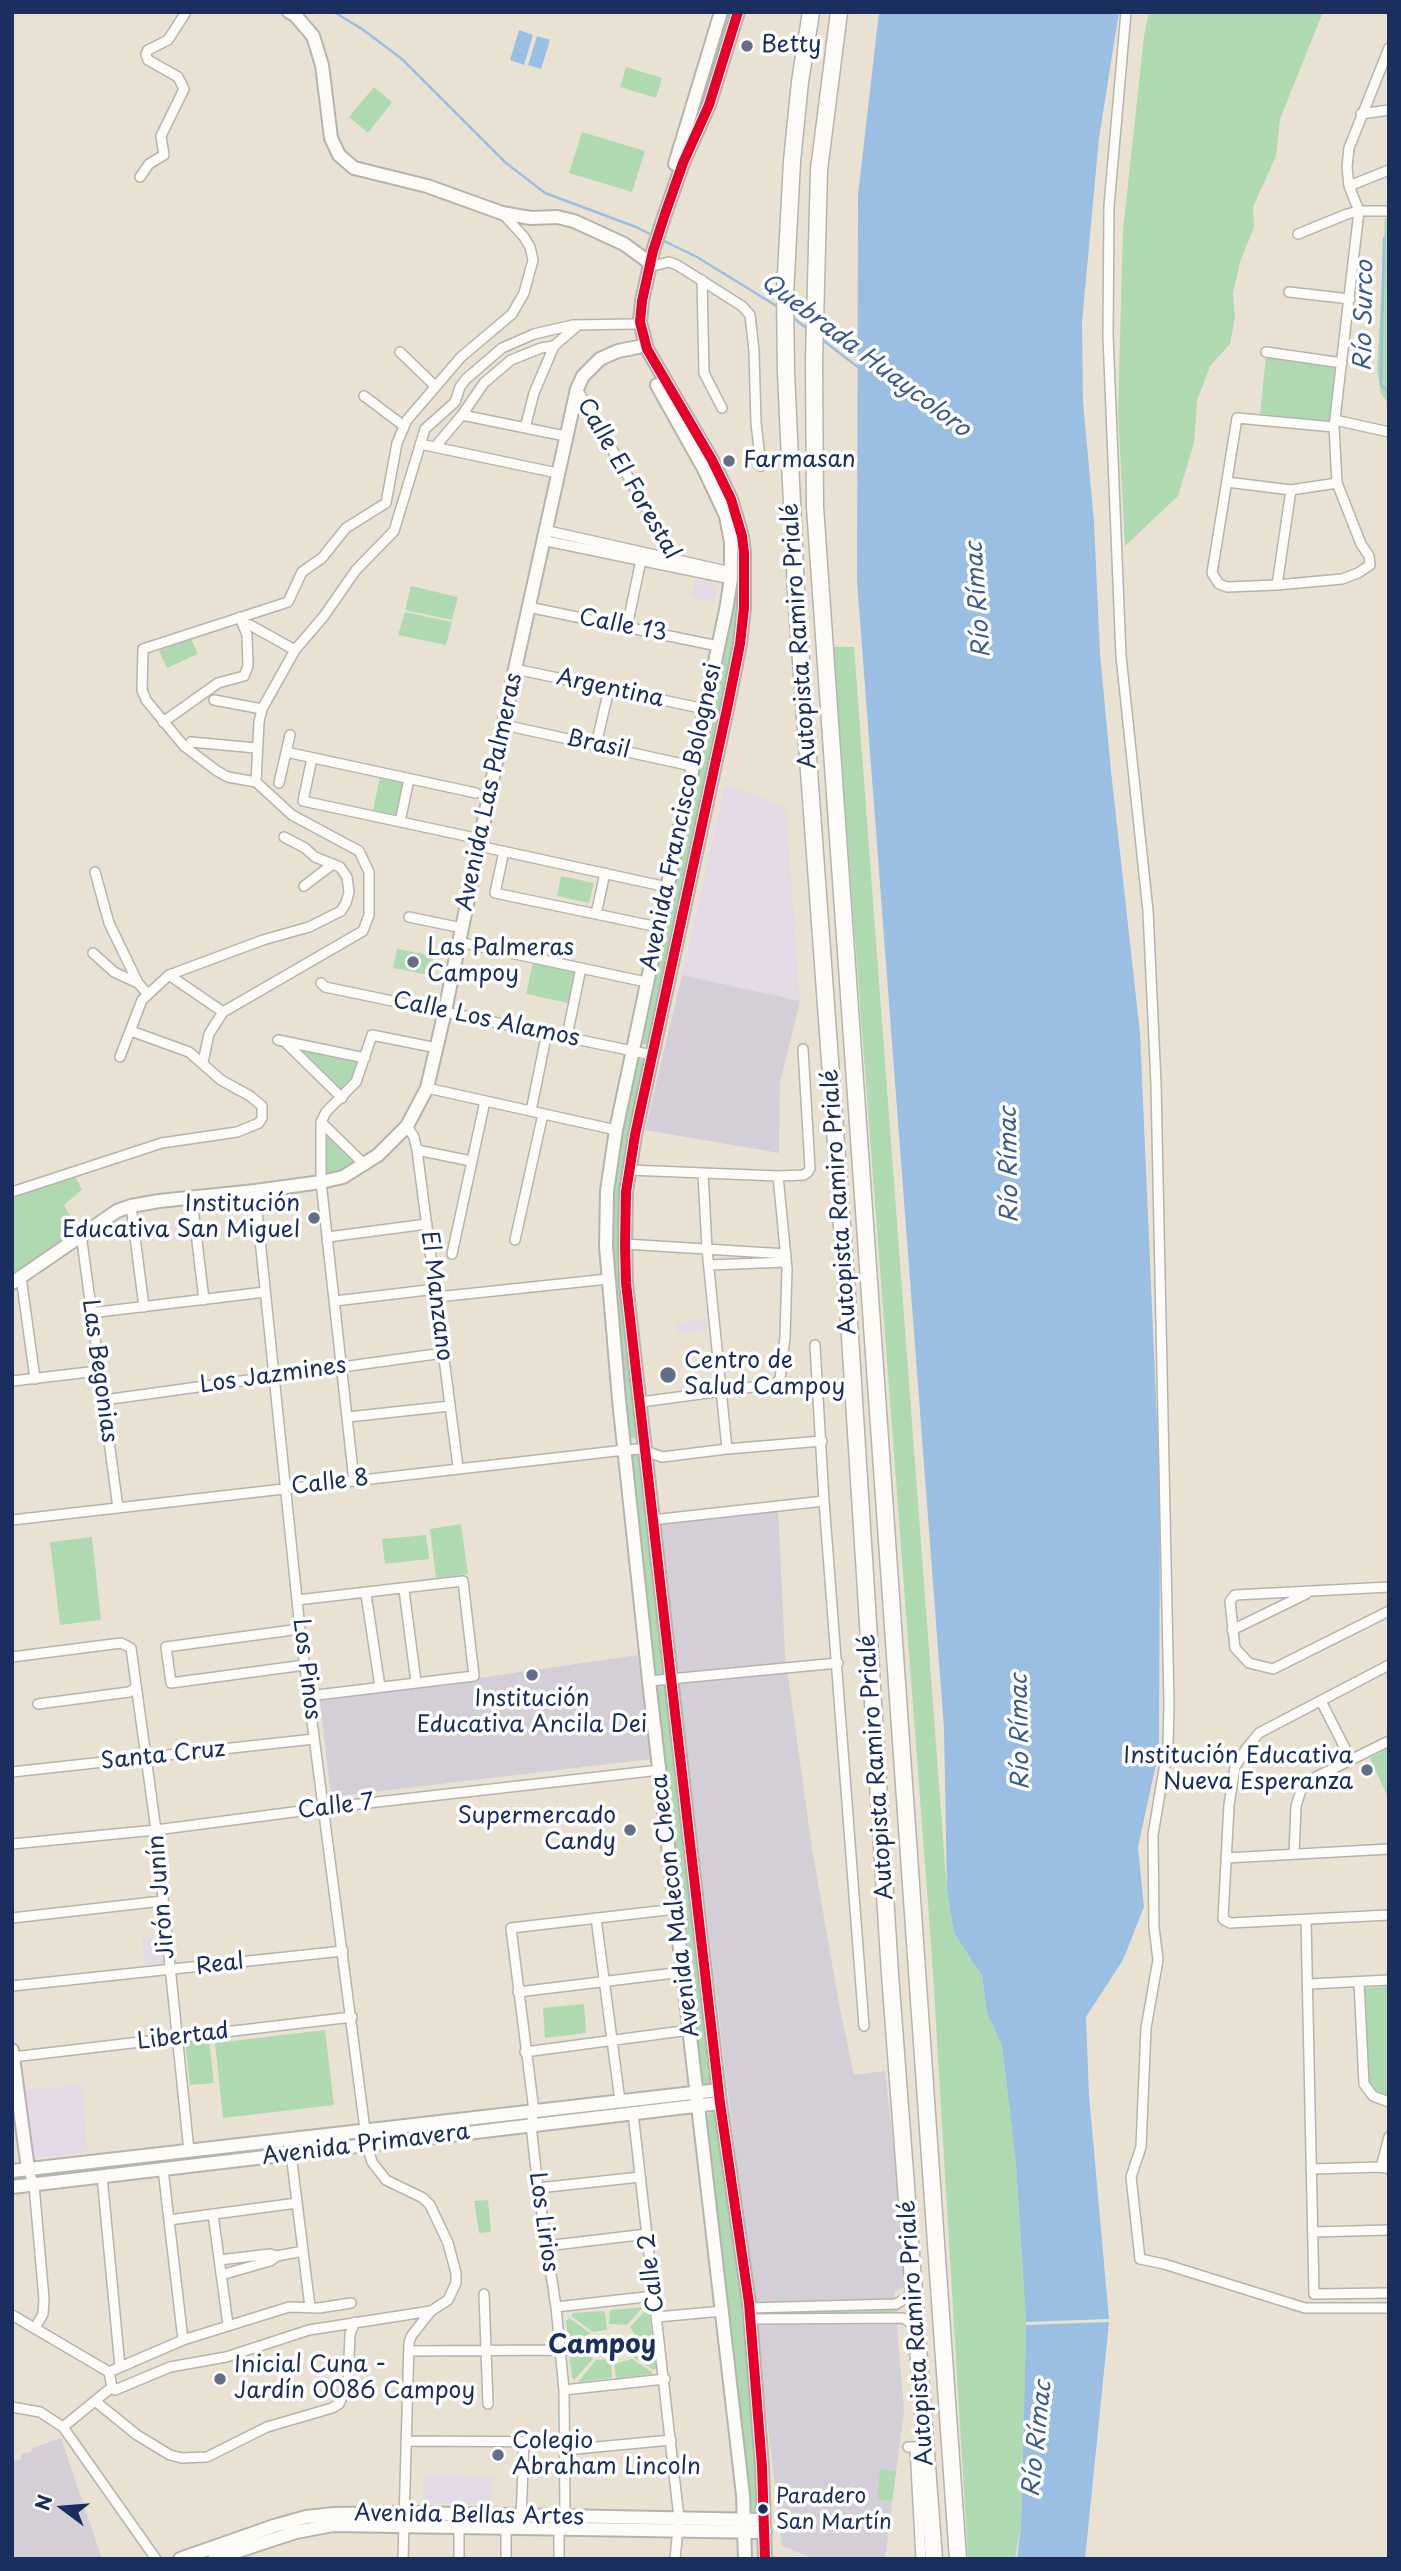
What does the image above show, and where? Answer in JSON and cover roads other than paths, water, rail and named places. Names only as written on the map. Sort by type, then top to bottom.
[{"type":"highway","name":"Autopista Ramiro Prialé","points":[[811,12],[800,82],[785,294],[797,605],[850,1336],[890,1974],[934,2559]]},
{"type":"highway","name":"Autopista Ramiro Prialé","points":[[839,12],[820,170],[814,360],[816,520],[958,2559]]},
{"type":"main road","points":[[289,12],[295,15],[313,36],[322,65],[331,138],[339,155],[354,168],[428,186],[502,213],[574,221],[649,256],[721,12]]},
{"type":"main road","points":[[663,213],[709,105],[738,12]]},
{"type":"main road","name":"Avenida Francisco Bolognesi","points":[[608,1279],[607,1191],[616,1130],[731,575],[731,542],[726,516],[700,460],[638,346],[634,324],[637,296],[649,256]]},
{"type":"main road","name":"Avenida Francisco Bolognesi","points":[[626,1283],[629,1170],[740,644],[744,608],[744,553],[738,519],[722,478],[643,340],[640,321],[649,256]]},
{"type":"main road","name":"Avenida Las Palmeras","points":[[17,1280],[117,1211],[131,1206],[343,1177],[365,1165],[391,1144],[407,1126],[427,1088],[446,1011],[543,535],[577,389],[583,376],[600,359],[638,346]]},
{"type":"main road","name":"Avenida Malecon Checa","points":[[608,1279],[649,1681],[723,2311],[745,2526],[745,2559]]},
{"type":"main road","name":"Avenida Malecon Checa","points":[[626,1283],[720,2097],[749,2314],[762,2466],[766,2558]]},
{"type":"main road","points":[[13,2054],[28,2169]]},
{"type":"main road","name":"Avenida Primavera","points":[[12,2187],[291,2154],[366,2138],[534,2111],[620,2101],[720,2097]]},
{"type":"main road","name":"Avenida Primavera","points":[[12,2171],[189,2151],[531,2125],[633,2113],[699,2099]]},
{"type":"main road","name":"Avenida Bellas Artes","points":[[180,2559],[306,2517],[764,2526]]},
{"type":"main road","name":"Avenida Bellas Artes","points":[[214,2559],[313,2527],[404,2519],[459,2528],[506,2529],[521,2523]]},
{"type":"street","points":[[140,177],[149,164],[164,155],[161,136],[184,89],[178,78],[148,60],[146,54],[148,50],[168,40],[187,12]]},
{"type":"street","points":[[1126,12],[1109,206],[1108,336],[1121,656],[1148,911],[1156,1084],[1169,1704],[1168,1745],[1153,1835],[1153,1915],[1158,1961],[1146,2028],[1141,2147],[1131,2177],[1139,2259],[1164,2264],[1305,2308],[1389,2308]]},
{"type":"street","points":[[1389,48],[1349,148],[1349,186],[1359,211],[1335,424],[1337,483],[1361,544],[1369,556],[1368,568],[1342,579],[1277,585],[1227,587],[1215,581],[1212,573],[1237,418],[1335,424],[1389,432]]},
{"type":"street","points":[[1362,114],[1389,110]]},
{"type":"street","points":[[1349,186],[1389,170]]},
{"type":"street","points":[[1298,234],[1359,211],[1383,211]]},
{"type":"street","points":[[203,1062],[209,1034],[223,1012],[363,931],[369,915],[369,872],[359,851],[292,815],[256,782],[228,777],[184,746],[146,700],[142,690],[143,649],[242,621],[288,602],[302,572],[322,558],[346,528],[386,503],[397,443],[404,426],[461,357],[512,314],[524,293],[533,260],[530,247],[502,213]]},
{"type":"street","points":[[649,256],[654,265],[672,262],[702,280],[742,306],[751,319],[761,466]]},
{"type":"street","points":[[702,280],[704,373],[722,408]]},
{"type":"street","points":[[1289,292],[1350,299]]},
{"type":"street","points":[[256,782],[256,748],[262,709],[295,650],[324,616],[356,570],[394,530],[425,429],[455,402],[466,379],[502,348],[534,334],[577,325],[634,324]]},
{"type":"street","points":[[525,428],[534,393],[554,346],[577,325]]},
{"type":"street","points":[[435,447],[484,383],[511,360],[541,348],[554,346]]},
{"type":"street","points":[[400,352],[435,386]]},
{"type":"street","points":[[1266,352],[1342,363]]},
{"type":"street","name":"Calle El Forestal","points":[[577,389],[678,564]]},
{"type":"street","points":[[364,396],[404,426]]},
{"type":"street","points":[[461,415],[565,436]]},
{"type":"street","points":[[420,443],[557,473]]},
{"type":"street","points":[[1227,482],[1291,489],[1337,483]]},
{"type":"street","points":[[1277,585],[1291,489]]},
{"type":"street","points":[[543,535],[731,575]]},
{"type":"street","points":[[543,535],[641,561],[678,564]]},
{"type":"street","points":[[627,627],[641,561]]},
{"type":"street","name":"Calle 13","points":[[528,607],[718,646]]},
{"type":"street","points":[[242,621],[295,650]]},
{"type":"street","points":[[163,722],[218,683],[244,676],[248,651],[242,621]]},
{"type":"street","name":"Argentina","points":[[515,669],[705,709]]},
{"type":"street","points":[[596,745],[609,689]]},
{"type":"street","points":[[214,700],[233,706],[262,709]]},
{"type":"street","name":"Brasil","points":[[504,725],[692,766]]},
{"type":"street","points":[[279,783],[290,735]]},
{"type":"street","points":[[191,742],[256,748]]},
{"type":"street","points":[[286,752],[475,793]]},
{"type":"street","points":[[312,758],[303,802],[400,822],[503,851],[667,887]]},
{"type":"street","points":[[400,822],[409,779]]},
{"type":"street","points":[[120,1057],[142,1000],[169,975],[263,940],[309,927],[341,911],[349,892],[347,877],[340,867],[315,857],[305,848],[284,837]]},
{"type":"street","points":[[503,851],[495,893],[658,927]]},
{"type":"street","points":[[304,886],[333,864]]},
{"type":"street","points":[[95,872],[109,922],[138,984]]},
{"type":"street","points":[[596,914],[605,873]]},
{"type":"street","points":[[409,917],[462,928]]},
{"type":"street","points":[[459,942],[646,982]]},
{"type":"street","points":[[93,953],[114,972],[138,984],[148,993]]},
{"type":"street","points":[[567,1037],[581,968]]},
{"type":"street","points":[[169,975],[223,1012]]},
{"type":"street","name":"Calle Los Alamos","points":[[321,983],[325,988],[652,1055]]},
{"type":"street","points":[[12,1192],[162,1143],[237,1132],[259,1123],[262,1106],[221,1080],[203,1062],[189,1052],[131,1031]]},
{"type":"street","points":[[531,1111],[547,1032]]},
{"type":"street","points":[[354,1481],[321,1182],[321,1122],[326,1112],[356,1082],[372,1035],[437,1048]]},
{"type":"street","points":[[342,1098],[282,1041],[365,1058]]},
{"type":"street","points":[[629,1170],[804,1175],[810,1168],[803,1049]]},
{"type":"street","points":[[427,1088],[616,1130]]},
{"type":"street","points":[[452,1254],[485,1101]]},
{"type":"street","points":[[515,1240],[542,1114]]},
{"type":"street","points":[[321,1122],[365,1165]]},
{"type":"street","name":"El Manzano","points":[[407,1126],[414,1137],[416,1150],[458,1467]]},
{"type":"street","points":[[416,1150],[471,1161]]},
{"type":"street","points":[[703,1173],[707,1249],[727,1449]]},
{"type":"street","points":[[641,1402],[775,1384],[781,1376],[785,1337],[786,1258],[778,1176]]},
{"type":"street","name":"Los Pinos","points":[[255,1191],[304,1665],[366,2138],[372,2162],[378,2172],[386,2180],[423,2198],[437,2216],[454,2262],[456,2283],[448,2300],[431,2311],[412,2335],[409,2351]]},
{"type":"street","points":[[192,1199],[204,1300]]},
{"type":"street","points":[[131,1206],[144,1307]]},
{"type":"street","points":[[328,1237],[427,1224]]},
{"type":"street","name":"Las Begonias","points":[[81,1234],[118,1508]]},
{"type":"street","points":[[625,1244],[707,1249],[786,1258]]},
{"type":"street","points":[[709,1265],[786,1258]]},
{"type":"street","points":[[335,1301],[608,1279]]},
{"type":"street","points":[[17,1280],[35,1379]]},
{"type":"street","points":[[90,1313],[265,1292]]},
{"type":"street","points":[[815,1345],[824,1501],[864,2026]]},
{"type":"street","name":"Los Jazmines","points":[[104,1400],[443,1353]]},
{"type":"street","points":[[12,1381],[98,1371]]},
{"type":"street","points":[[348,1417],[450,1406]]},
{"type":"street","name":"Calle 8","points":[[12,1520],[625,1450],[640,1449],[662,1457],[822,1441]]},
{"type":"street","points":[[652,1520],[824,1501]]},
{"type":"street","points":[[297,1600],[404,1590],[463,1581],[474,1676],[309,1696]]},
{"type":"street","points":[[1389,1587],[1234,1595],[1232,1630],[1235,1647],[1241,1656],[1260,1667],[1273,1669],[1389,1611]]},
{"type":"street","points":[[404,1590],[416,1682]]},
{"type":"street","points":[[1232,1630],[1312,1591]]},
{"type":"street","points":[[366,1594],[380,1687]]},
{"type":"street","points":[[300,1629],[166,1647],[171,1683],[304,1665]]},
{"type":"street","name":"Jirón Junín","points":[[12,1657],[121,1643],[129,1645],[132,1651],[156,1830],[189,2151]]},
{"type":"street","points":[[649,1681],[838,1664]]},
{"type":"street","points":[[1389,1665],[1259,1733],[1246,1749],[1235,1768],[1229,1805],[1223,1919],[1230,1923],[1389,1915]]},
{"type":"street","points":[[38,1704],[129,1692],[136,1688]]},
{"type":"street","points":[[1321,1701],[1351,1760]]},
{"type":"street","name":"Santa Cruz","points":[[12,1772],[314,1739]]},
{"type":"street","points":[[1294,1854],[1296,1806],[1302,1787],[1314,1778],[1389,1741]]},
{"type":"street","name":"Calle 7","points":[[12,1844],[156,1830],[660,1770]]},
{"type":"street","points":[[1226,1858],[1389,1849]]},
{"type":"street","points":[[12,1917],[162,1901]]},
{"type":"street","points":[[620,2101],[596,1918],[676,1909]]},
{"type":"street","name":"Los Lirios","points":[[559,2559],[565,2446],[564,2390],[538,2188],[531,2125],[534,2111],[511,1928],[596,1918]]},
{"type":"street","points":[[1306,1920],[1314,2294],[1389,2293]]},
{"type":"street","name":"Real","points":[[12,1986],[343,1951]]},
{"type":"street","points":[[518,1992],[683,1972]]},
{"type":"street","points":[[1309,1984],[1389,1980]]},
{"type":"street","points":[[1359,1983],[1364,2084],[1373,2096],[1389,2102]]},
{"type":"street","name":"Libertad","points":[[13,2054],[352,2017]]},
{"type":"street","points":[[525,2052],[690,2030]]},
{"type":"street","name":"Calle 2","points":[[633,2113],[671,2440],[678,2524],[675,2559]]},
{"type":"street","points":[[1311,2169],[1385,2168],[1389,2137]]},
{"type":"street","points":[[291,2154],[310,2307]]},
{"type":"street","points":[[28,2169],[34,2185],[44,2299],[43,2314],[35,2328]]},
{"type":"street","points":[[163,2169],[183,2340]]},
{"type":"street","points":[[102,2176],[120,2367]]},
{"type":"street","points":[[538,2188],[640,2177]]},
{"type":"street","points":[[169,2220],[297,2203]]},
{"type":"street","points":[[213,2214],[228,2325]]},
{"type":"street","points":[[1313,2232],[1389,2230]]},
{"type":"street","points":[[546,2246],[647,2234]]},
{"type":"street","points":[[221,2275],[270,2261],[278,2256],[303,2251]]},
{"type":"street","points":[[219,2260],[270,2254],[278,2256]]},
{"type":"street","points":[[749,2314],[896,2304],[908,2297],[913,2278]]},
{"type":"street","points":[[484,2294],[488,2404]]},
{"type":"street","points":[[555,2307],[654,2296]]},
{"type":"street","points":[[109,2372],[183,2340],[289,2307],[351,2303]]},
{"type":"street","points":[[112,2387],[115,2390],[170,2367],[226,2357],[286,2337],[355,2322],[431,2311]]},
{"type":"street","points":[[657,2317],[723,2311]]},
{"type":"street","points":[[749,2314],[903,2318],[918,2328]]},
{"type":"street","points":[[12,2315],[109,2372],[112,2387]]},
{"type":"street","points":[[94,2401],[137,2435],[170,2455],[182,2458],[208,2457],[267,2427],[339,2404],[348,2384],[350,2334],[355,2322]]},
{"type":"street","points":[[402,2559],[409,2351],[560,2350]]},
{"type":"street","points":[[564,2390],[664,2379]]},
{"type":"street","points":[[63,2427],[112,2387]]},
{"type":"street","points":[[12,2407],[40,2412],[63,2427],[156,2559]]},
{"type":"street","points":[[406,2441],[524,2442],[565,2446],[671,2440]]},
{"type":"street","points":[[521,2523],[524,2442]]},
{"type":"street","points":[[908,2447],[915,2447],[921,2559]]},
{"type":"street","points":[[458,2559],[459,2528]]},
{"type":"street","points":[[506,2529],[506,2559]]},
{"type":"water","name":"Río Rímac","points":[[879,12],[1119,12],[1099,138],[1082,322],[1083,402],[1094,522],[1100,654],[1140,1033],[1160,1491],[1159,1750],[1138,1847],[1144,1907],[1123,1960],[1086,2017],[1089,2095],[1109,2319],[1026,2322],[1016,2164],[1002,2046],[987,2013],[982,1976],[954,1933],[947,1891],[944,1728],[857,581],[858,195]]},
{"type":"water","points":[[519,30],[533,35],[524,65],[510,60]]},
{"type":"water","points":[[537,36],[550,40],[541,69],[528,65]]},
{"type":"water","name":"Río Rímac","points":[[1109,2322],[1085,2559],[1017,2559],[1021,2526],[1026,2325]]},
{"type":"waterway","name":"Quebrada Huaycoloro","points":[[334,12],[402,59],[506,163],[545,193],[654,236]]},
{"type":"waterway","name":"Río Surco","points":[[1384,238],[1381,385],[1389,392]]},
{"type":"waterway","name":"Quebrada Huaycoloro","points":[[660,239],[697,257],[778,307]]},
{"type":"waterway","name":"Quebrada Huaycoloro","points":[[792,317],[809,330]]},
{"type":"waterway","name":"Quebrada Huaycoloro","points":[[820,338],[859,368]]},
{"type":"place","name":"Betty","points":[[747,46]]},
{"type":"place","name":"Farmasan","points":[[729,461]]},
{"type":"place","name":"Las Palmeras Campoy","points":[[413,962]]},
{"type":"place","name":"Institución Educativa San Miguel","points":[[314,1218]]},
{"type":"place","name":"Centro de Salud Campoy","points":[[668,1375]]},
{"type":"place","name":"Institución Educativa Ancila Dei","points":[[532,1675]]},
{"type":"place","name":"Institución Educativa Nueva Esperanza","points":[[1367,1770]]},
{"type":"place","name":"Supermercado Candy","points":[[630,1830]]},
{"type":"place","name":"Inicial Cuna - Jardín 0086 Campoy","points":[[220,2379]]},
{"type":"place","name":"Colegio Abraham Lincoln","points":[[498,2455]]},
{"type":"place","name":"Paradero San Martín","points":[[763,2509]]},
{"type":"district","name":"Campoy","points":[[602,2346]]}]
